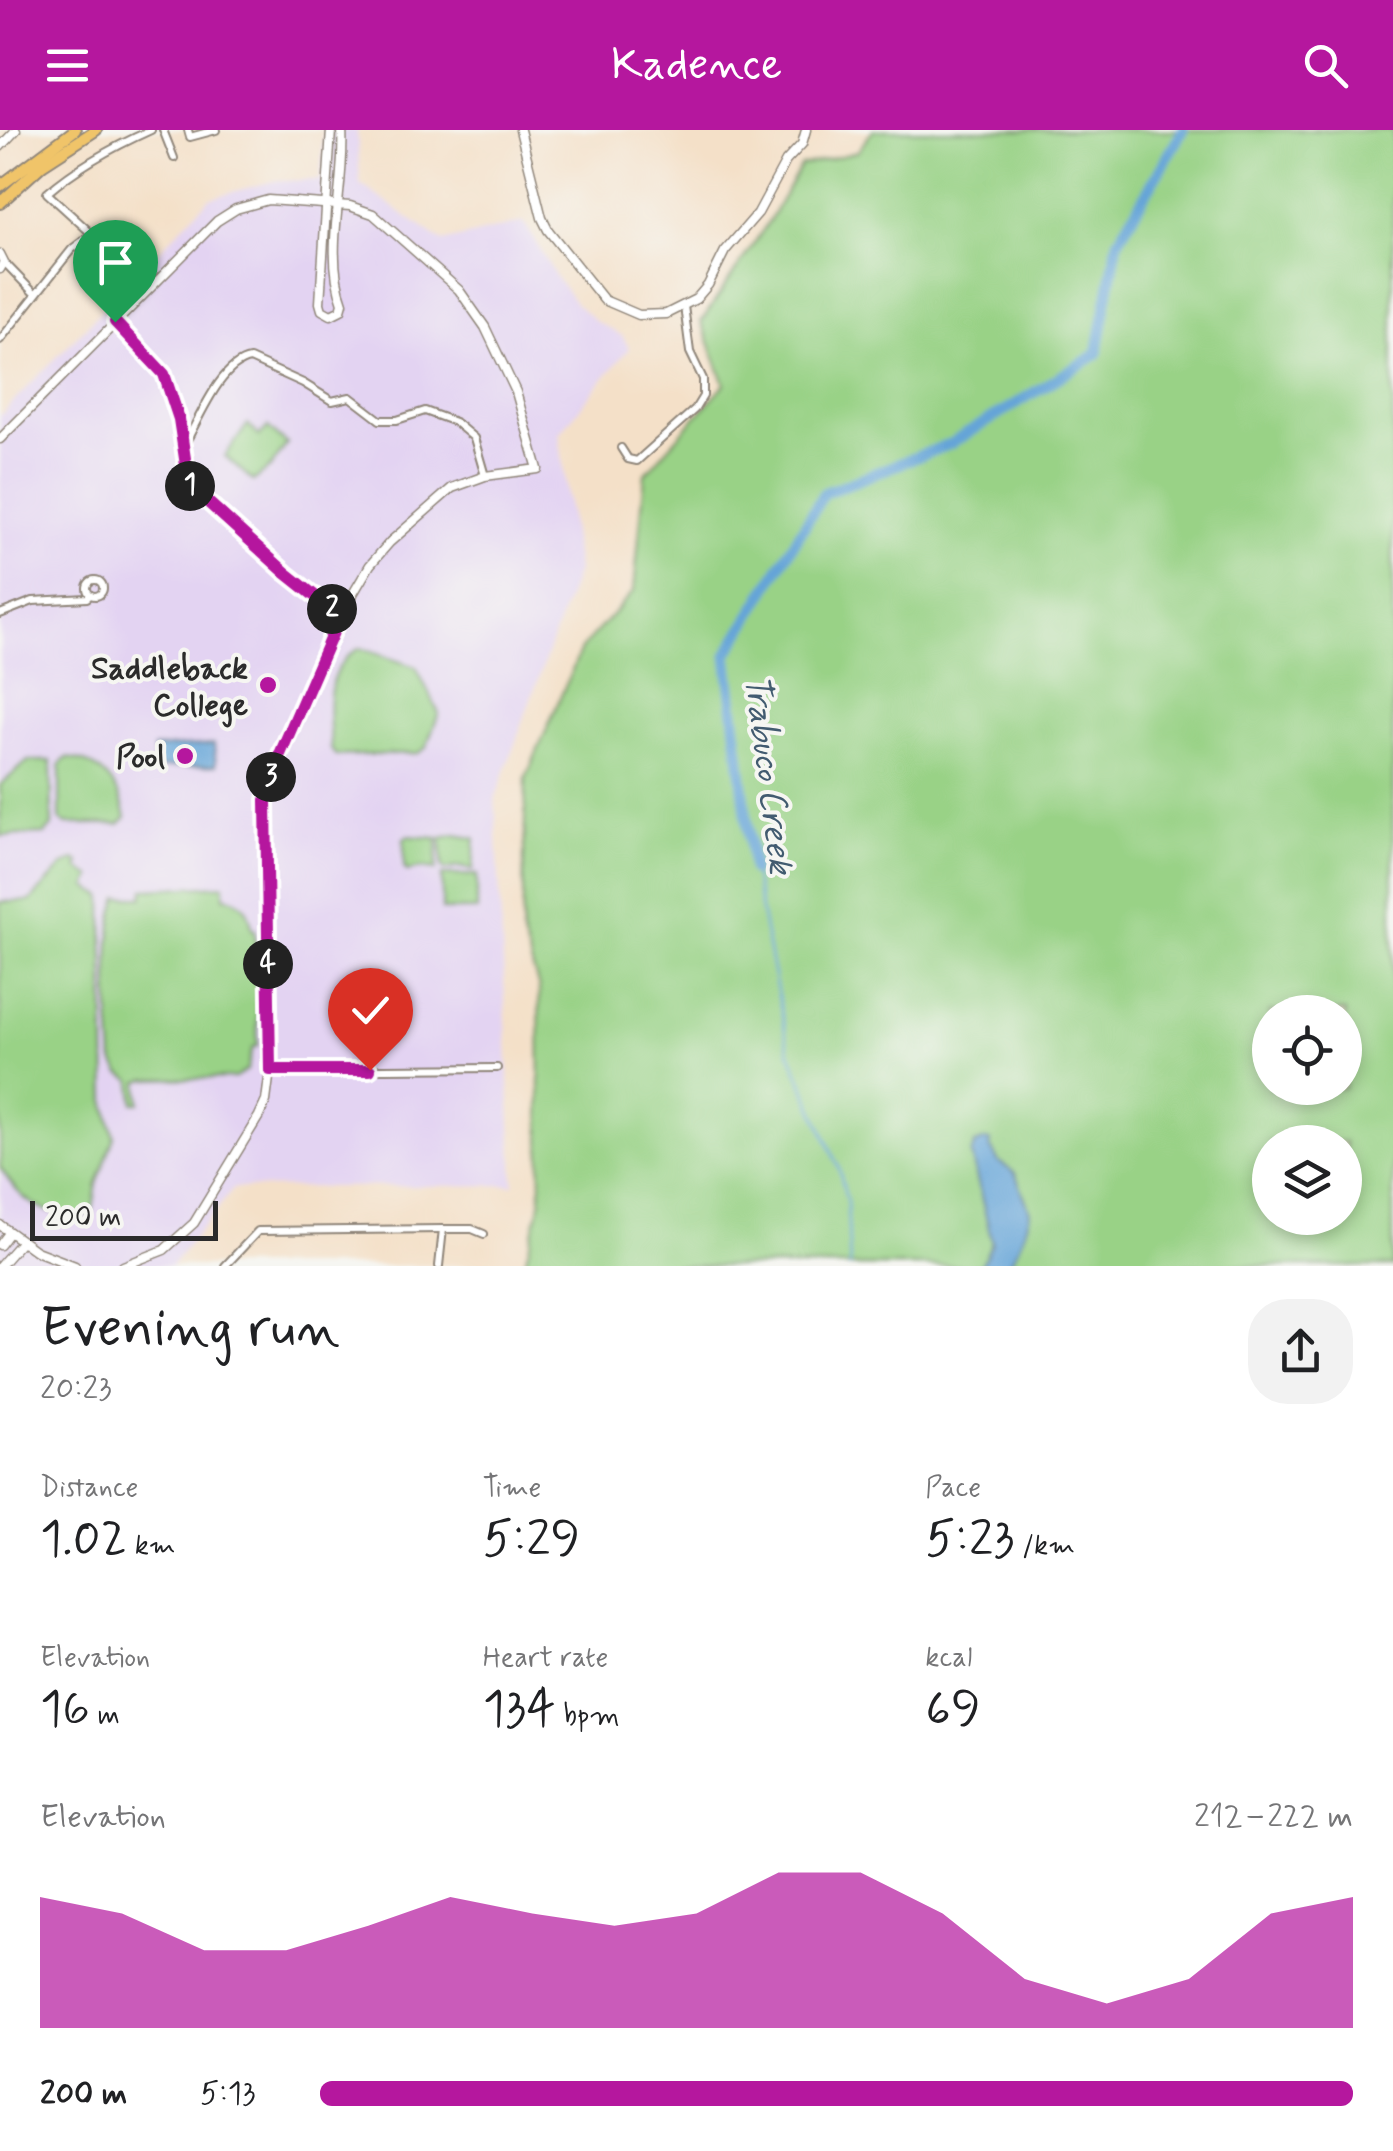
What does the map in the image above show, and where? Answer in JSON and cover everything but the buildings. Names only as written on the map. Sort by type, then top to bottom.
[{"type":"main road","points":[[0,186],[74,130]]},
{"type":"main road","points":[[0,203],[42,166],[96,130]]},
{"type":"street","points":[[0,147],[16,130]]},
{"type":"street","points":[[0,340],[72,249],[92,234],[46,193],[101,154],[151,130]]},
{"type":"street","points":[[163,130],[174,158]]},
{"type":"street","points":[[188,130],[190,136],[216,130]]},
{"type":"street","points":[[332,130],[320,307],[332,315],[342,307],[335,246],[342,130]]},
{"type":"street","points":[[520,130],[542,218],[596,292],[614,307],[638,315],[666,314],[684,306],[708,285],[725,251],[758,212],[786,161],[802,144],[806,130]]},
{"type":"street","points":[[0,439],[200,236],[236,209],[268,200],[362,208],[459,290],[492,338],[516,392],[538,469],[485,476],[452,488],[390,542],[359,580],[340,616],[274,768],[266,800],[270,1070],[266,1101],[194,1224],[164,1250],[123,1266]]},
{"type":"street","points":[[1,262],[35,294]]},
{"type":"street","points":[[323,296],[338,294]]},
{"type":"street","points":[[621,448],[628,459],[637,461],[695,409],[703,396],[704,379],[690,352],[684,306]]},
{"type":"street","points":[[115,322],[164,374],[179,419],[189,485],[340,616]]},
{"type":"street","points":[[183,447],[201,408],[238,363],[250,359],[332,401],[350,396],[380,420],[397,420],[425,411],[455,422],[474,438],[485,476]]},
{"type":"street","points":[[0,614],[33,601],[87,598],[90,594]]},
{"type":"street","points":[[270,1070],[496,1068]]},
{"type":"street","points":[[0,1225],[50,1258],[75,1266]]},
{"type":"street","points":[[439,1266],[443,1228]]},
{"type":"street","points":[[224,1266],[258,1231],[443,1228],[472,1229],[484,1234]]},
{"type":"street","points":[[0,1245],[9,1233]]},
{"type":"street","points":[[0,1266],[21,1242]]},
{"type":"shaded area","name":"Saddleback College","points":[[324,130],[357,130],[360,184],[443,242],[524,222],[576,304],[622,336],[629,348],[559,433],[577,571],[495,799],[514,1185],[234,1188],[171,1266],[0,1266],[0,416],[210,198],[274,181],[321,180]]},
{"type":"green space","points":[[873,130],[1393,130],[1393,1266],[524,1266],[541,1201],[539,988],[522,933],[526,778],[581,649],[634,591],[645,474],[725,384],[701,322],[801,166],[857,152]]},
{"type":"green space","points":[[248,424],[259,436],[268,427],[287,444],[271,467],[253,481],[225,456]]},
{"type":"green space","points":[[360,648],[416,667],[439,713],[426,748],[418,753],[336,756],[331,749],[329,706],[333,679],[339,667]]},
{"type":"green space","points":[[67,758],[90,764],[114,785],[126,817],[120,824],[66,824],[60,820],[60,764]]},
{"type":"green space","points":[[28,761],[51,761],[52,826],[45,834],[0,836],[0,785]]},
{"type":"green space","points":[[407,836],[438,838],[436,870],[404,868]]},
{"type":"green space","points":[[441,838],[475,838],[473,870],[442,867]]},
{"type":"green space","points":[[75,860],[80,863],[78,868],[92,877],[87,887],[103,896],[106,1104],[114,1137],[97,1184],[92,1215],[38,1207],[18,1192],[0,1167],[0,902],[30,901],[64,865]]},
{"type":"green space","points":[[442,875],[477,875],[477,910],[442,910]]},
{"type":"green space","points":[[224,885],[224,897],[245,907],[255,930],[258,1046],[253,1047],[247,1070],[235,1078],[146,1079],[139,1082],[140,1103],[134,1103],[132,1080],[120,1073],[113,1060],[109,954],[119,897],[143,897],[144,889]]},
{"type":"water","name":"Pool","points":[[214,744],[216,765],[155,768],[154,748]]},
{"type":"water","points":[[991,1142],[999,1162],[1015,1173],[1030,1211],[1022,1240],[1007,1266],[981,1266],[992,1242],[971,1154],[975,1144]]},
{"type":"waterway","name":"Trabuco Creek","points":[[753,870],[727,655],[824,493],[950,444],[1097,354],[1118,241],[1183,130]]},
{"type":"waterway","name":"Trabuco Creek","points":[[753,870],[789,1051],[839,1169],[847,1202],[850,1266]]},
{"type":"place","name":"Saddleback College","points":[[268,685]]},
{"type":"place","name":"Pool","points":[[185,756]]},
{"type":"route","points":[[115,322],[164,374],[179,419],[189,485],[340,616],[274,768],[266,800],[270,1070],[370,1070]]}]
